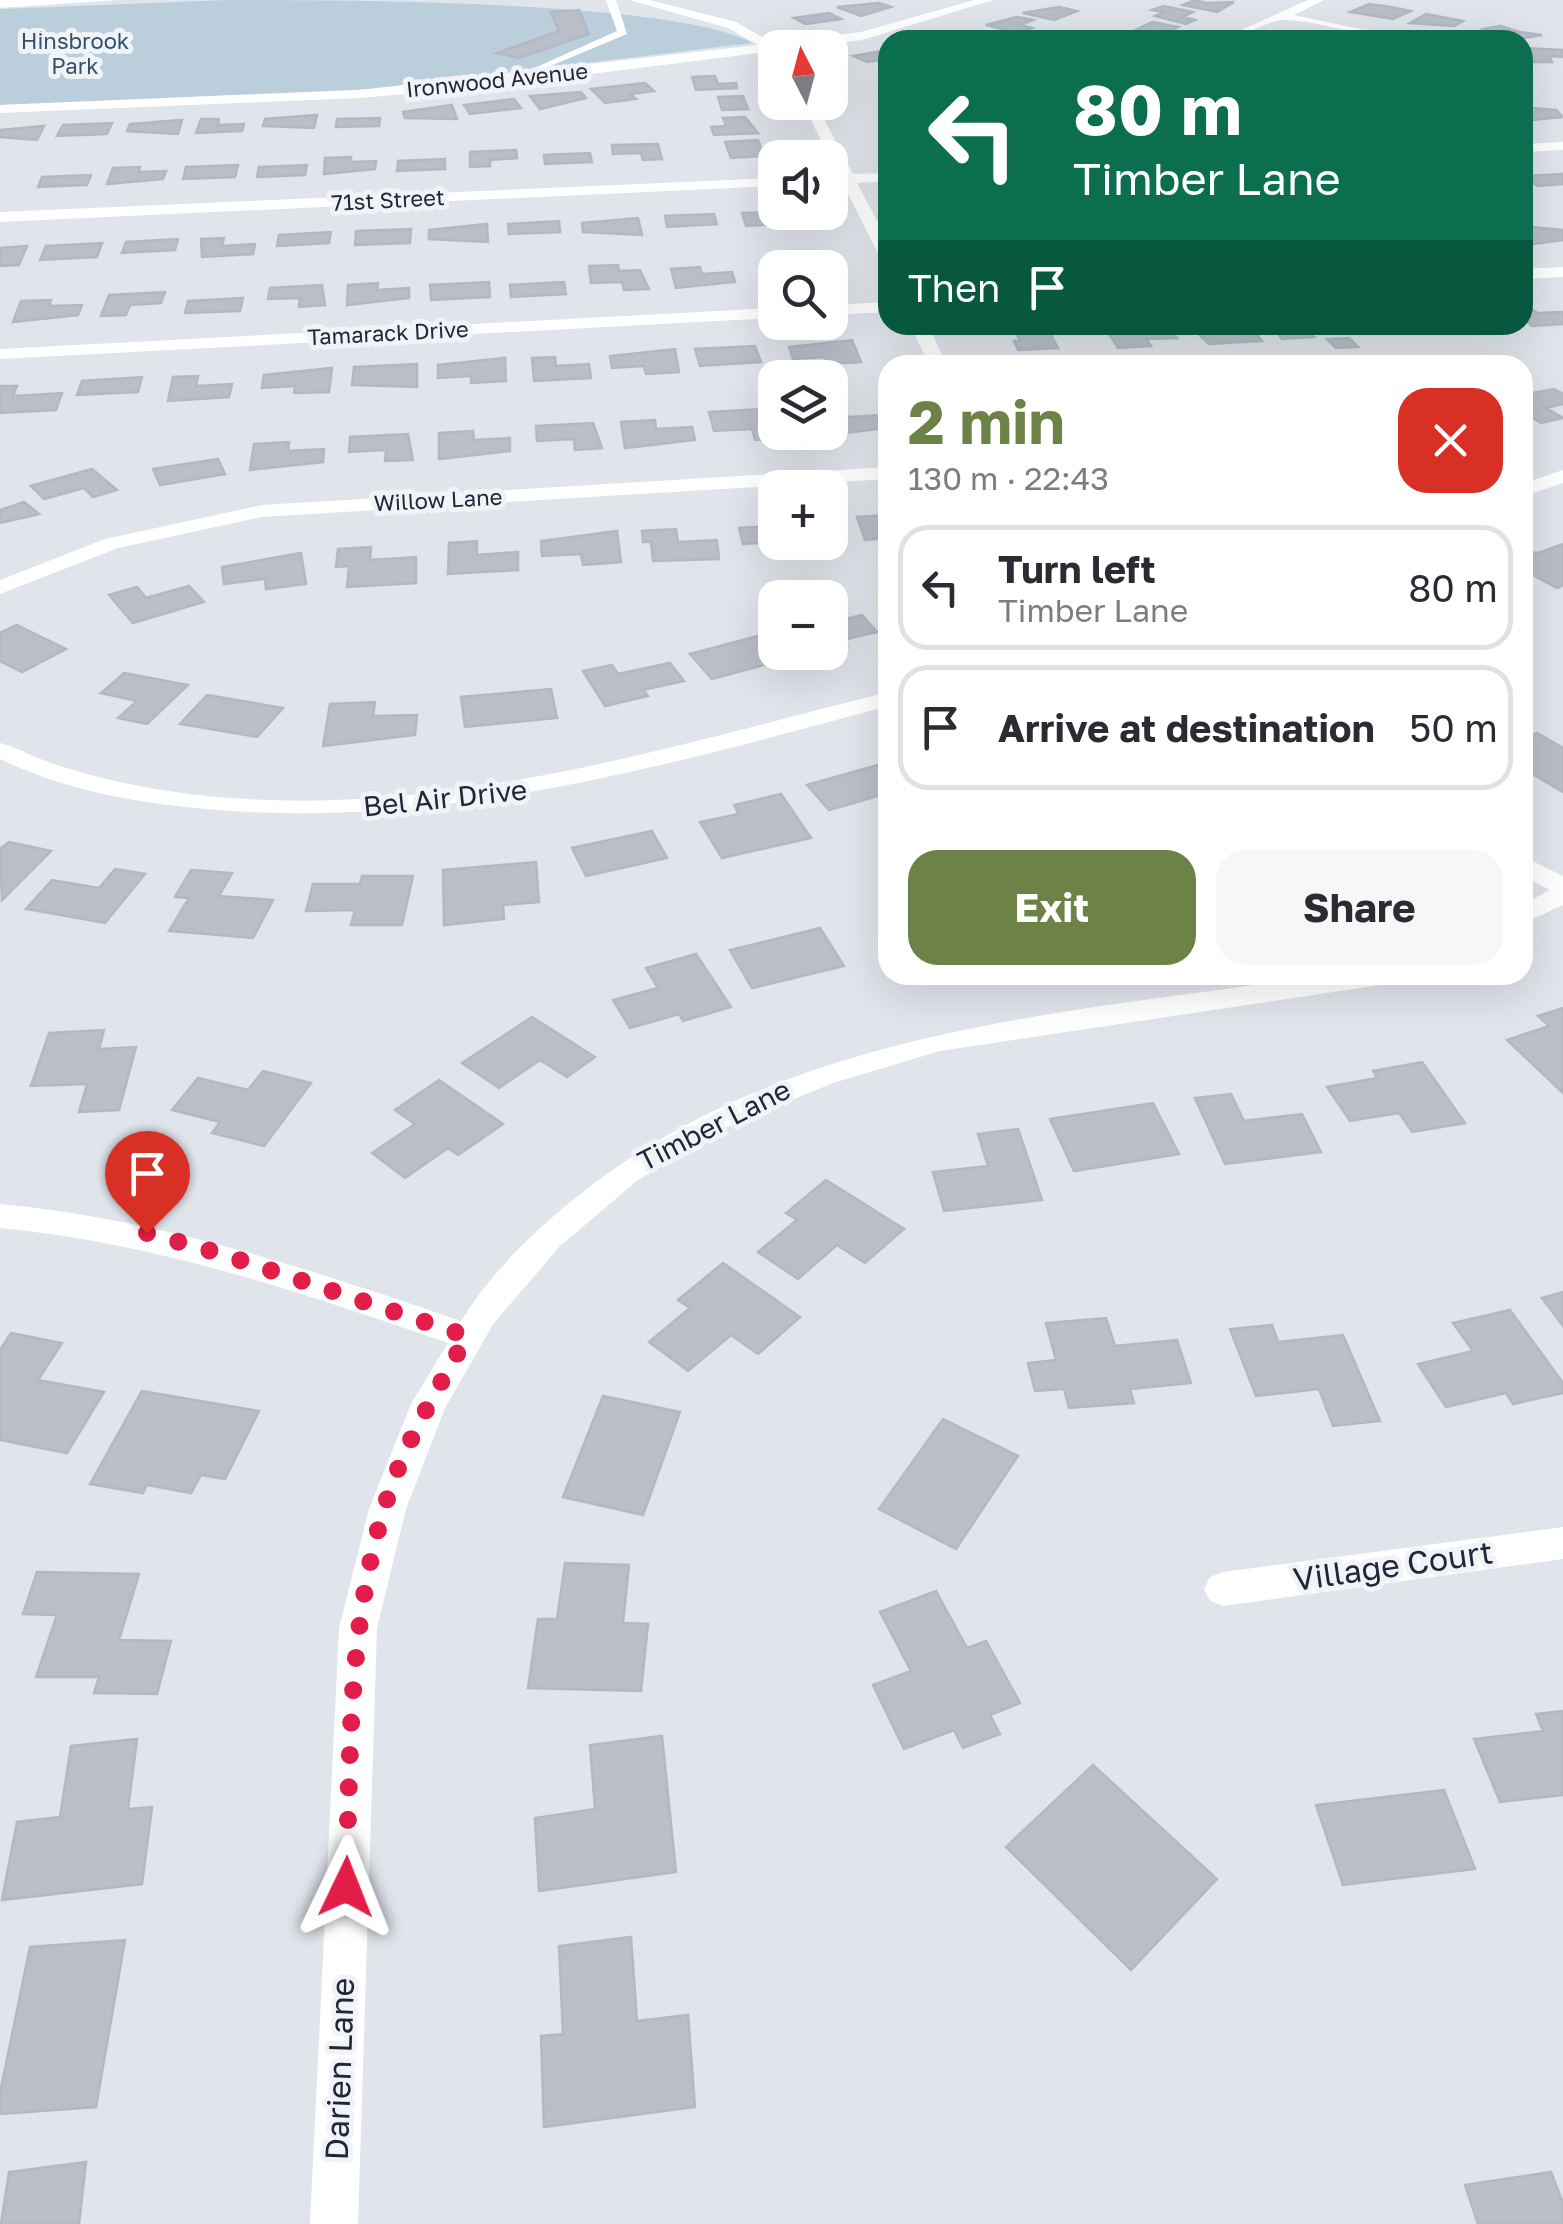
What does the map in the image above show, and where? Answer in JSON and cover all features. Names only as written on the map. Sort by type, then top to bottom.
[{"type":"street","points":[[0,4],[112,0]]},
{"type":"street","points":[[634,0],[732,24],[758,39]]},
{"type":"street","points":[[669,6],[683,0]]},
{"type":"street","name":"Ironwood Avenue","points":[[889,30],[987,0]]},
{"type":"street","points":[[1249,30],[1318,0]]},
{"type":"street","points":[[1282,16],[1354,30]]},
{"type":"street","name":"Ironwood Avenue","points":[[848,37],[878,32]]},
{"type":"street","name":"Ironwood Avenue","points":[[0,108],[359,94],[758,51]]},
{"type":"street","points":[[818,120],[878,236]]},
{"type":"street","points":[[1533,147],[1563,146]]},
{"type":"street","points":[[850,179],[878,178]]},
{"type":"street","name":"71st Street","points":[[0,217],[758,183]]},
{"type":"street","points":[[1533,273],[1563,272]]},
{"type":"street","points":[[848,309],[878,308]]},
{"type":"street","name":"Tamarack Drive","points":[[0,354],[758,314]]},
{"type":"street","name":"Willow Lane","points":[[0,588],[112,543],[262,511],[878,474]]},
{"type":"street","points":[[1533,487],[1563,476]]},
{"type":"street","name":"Bel Air Drive","points":[[0,750],[47,770],[142,794],[258,808],[381,808],[506,794],[579,780],[878,702]]},
{"type":"street","points":[[1533,871],[1563,890],[1533,909]]},
{"type":"street","name":"Timber Lane","points":[[467,1336],[499,1290],[570,1216],[630,1167],[684,1134],[789,1086],[867,1059],[939,1042],[1320,985]]},
{"type":"street","points":[[0,1216],[68,1220],[147,1233],[467,1336]]},
{"type":"street","name":"Darien Lane","points":[[334,2224],[358,1628],[371,1556],[394,1480],[420,1420],[467,1336]]},
{"type":"street","name":"Village Court","points":[[1223,1590],[1563,1543]]},
{"type":"lane","points":[[516,80],[623,32],[611,0]]},
{"type":"green space","name":"Hinsbrook Park","points":[[227,0],[421,2],[581,10],[712,29],[752,43],[371,89],[0,105],[0,9]]},
{"type":"building","points":[[1195,0],[1234,2],[1217,12],[1183,5]]},
{"type":"building","points":[[879,3],[891,7],[861,16],[837,7]]},
{"type":"building","points":[[1369,4],[1411,11],[1393,19],[1350,12]]},
{"type":"building","points":[[1163,6],[1193,12],[1182,17],[1195,20],[1186,24],[1155,16],[1164,12],[1152,10]]},
{"type":"building","points":[[1059,7],[1077,11],[1054,20],[1023,13]]},
{"type":"building","points":[[579,10],[589,34],[519,58],[497,53],[559,31],[551,12]]},
{"type":"building","points":[[829,13],[841,19],[805,24],[794,18]]},
{"type":"building","points":[[1426,14],[1463,21],[1454,26],[1410,23]]},
{"type":"building","points":[[1017,17],[1033,20],[1020,25],[1032,28],[1026,30],[986,25]]},
{"type":"building","points":[[1152,22],[1178,27],[1172,30],[1135,30]]},
{"type":"building","points":[[1500,26],[1513,30],[1486,30]]},
{"type":"building","points":[[1533,49],[1562,50],[1563,57],[1549,56],[1552,62],[1533,62]]},
{"type":"building","points":[[878,52],[878,60],[867,62],[853,56]]},
{"type":"building","points":[[715,76],[718,84],[736,83],[737,88],[696,90],[692,77]]},
{"type":"building","points":[[645,83],[654,91],[630,94],[636,99],[605,103],[591,89]]},
{"type":"building","points":[[581,92],[586,98],[540,109],[530,96]]},
{"type":"building","points":[[743,96],[748,109],[722,110],[718,97]]},
{"type":"building","points":[[514,99],[521,108],[470,114],[464,105]]},
{"type":"building","points":[[452,105],[457,119],[405,118],[403,112]]},
{"type":"building","points":[[1533,108],[1556,110],[1563,117],[1533,120]]},
{"type":"building","points":[[317,115],[314,128],[263,126],[265,119]]},
{"type":"building","points":[[745,117],[758,133],[714,135],[711,127],[726,126],[723,118]]},
{"type":"building","points":[[380,118],[379,126],[336,127],[337,119]]},
{"type":"building","points":[[201,119],[219,119],[218,125],[244,124],[242,131],[196,133]]},
{"type":"building","points":[[182,120],[178,134],[127,131],[130,124]]},
{"type":"building","points":[[112,123],[107,134],[57,136],[63,125]]},
{"type":"building","points":[[44,126],[37,140],[0,137],[0,130]]},
{"type":"building","points":[[758,140],[758,156],[731,158],[725,142]]},
{"type":"building","points":[[658,144],[662,159],[643,160],[641,153],[613,154],[612,145]]},
{"type":"building","points":[[516,150],[517,158],[490,160],[490,166],[470,167],[470,152]]},
{"type":"building","points":[[590,153],[592,162],[545,164],[544,155]]},
{"type":"building","points":[[351,157],[351,162],[376,161],[375,169],[324,174],[325,158]]},
{"type":"building","points":[[445,159],[445,169],[397,171],[398,161]]},
{"type":"building","points":[[238,165],[235,177],[183,179],[186,167]]},
{"type":"building","points":[[307,165],[305,175],[257,177],[259,167]]},
{"type":"building","points":[[140,167],[139,172],[166,171],[163,179],[107,184],[113,168]]},
{"type":"building","points":[[1563,174],[1563,184],[1537,186],[1533,176]]},
{"type":"building","points":[[91,175],[87,185],[38,187],[42,177]]},
{"type":"building","points":[[742,213],[758,213],[758,225],[746,226]]},
{"type":"building","points":[[714,214],[717,224],[667,227],[665,216]]},
{"type":"building","points":[[638,218],[642,235],[583,232],[582,223]]},
{"type":"building","points":[[559,221],[560,232],[509,234],[508,224]]},
{"type":"building","points":[[487,224],[488,242],[429,239],[429,230]]},
{"type":"building","points":[[1533,227],[1563,230],[1563,240],[1533,244]]},
{"type":"building","points":[[411,229],[410,243],[355,245],[356,231]]},
{"type":"building","points":[[331,232],[329,243],[277,246],[279,235]]},
{"type":"building","points":[[224,238],[222,246],[255,244],[253,254],[202,257],[201,239]]},
{"type":"building","points":[[178,239],[175,250],[122,253],[126,242]]},
{"type":"building","points":[[102,243],[97,257],[40,260],[46,246]]},
{"type":"building","points":[[27,246],[19,265],[0,266],[0,248]]},
{"type":"building","points":[[618,265],[619,271],[640,270],[649,289],[624,290],[622,282],[591,283],[589,266]]},
{"type":"building","points":[[700,267],[702,274],[732,272],[735,282],[676,288],[671,269]]},
{"type":"building","points":[[489,282],[490,297],[431,300],[430,285]]},
{"type":"building","points":[[564,282],[566,294],[511,297],[510,285]]},
{"type":"building","points":[[378,283],[377,290],[409,288],[409,298],[347,305],[348,285]]},
{"type":"building","points":[[322,285],[325,305],[299,307],[300,298],[268,299],[270,288]]},
{"type":"building","points":[[165,292],[161,303],[130,305],[126,315],[101,316],[109,295]]},
{"type":"building","points":[[243,298],[240,311],[185,313],[188,301]]},
{"type":"building","points":[[51,300],[49,306],[82,305],[78,315],[13,322],[21,301]]},
{"type":"building","points":[[1533,310],[1563,312],[1563,324],[1533,326]]},
{"type":"building","points":[[1017,335],[1051,335],[1058,348],[1018,350],[1014,341],[1020,341]]},
{"type":"building","points":[[1110,335],[1177,338],[1146,339],[1151,346],[1118,348]]},
{"type":"building","points":[[1200,335],[1257,335],[1262,341],[1209,344]]},
{"type":"building","points":[[1279,335],[1314,337],[1282,339]]},
{"type":"building","points":[[1349,338],[1358,347],[1336,348],[1327,339]]},
{"type":"building","points":[[852,340],[861,362],[825,357],[793,359],[789,347]]},
{"type":"building","points":[[755,346],[760,360],[700,366],[695,349]]},
{"type":"building","points":[[675,349],[679,372],[646,374],[644,366],[612,368],[610,356]]},
{"type":"building","points":[[555,357],[556,366],[589,364],[591,378],[534,381],[532,358]]},
{"type":"building","points":[[505,358],[506,381],[471,383],[471,376],[438,378],[438,365]]},
{"type":"building","points":[[417,364],[417,387],[352,385],[354,367]]},
{"type":"building","points":[[332,368],[329,392],[294,393],[295,386],[262,388],[264,375]]},
{"type":"building","points":[[198,376],[196,386],[232,384],[229,397],[168,401],[173,377]]},
{"type":"building","points":[[142,377],[138,392],[77,395],[82,381]]},
{"type":"building","points":[[0,386],[17,386],[13,396],[62,393],[56,410],[0,413]]},
{"type":"building","points":[[1554,389],[1563,394],[1563,404],[1546,408],[1563,418],[1541,423],[1533,418],[1533,393]]},
{"type":"building","points":[[758,409],[758,440],[752,429],[714,431],[709,412]]},
{"type":"building","points":[[878,415],[878,429],[848,433],[848,417]]},
{"type":"building","points":[[655,420],[656,429],[692,427],[695,440],[625,448],[621,422]]},
{"type":"building","points":[[593,423],[602,448],[575,450],[574,439],[537,441],[536,426]]},
{"type":"building","points":[[473,431],[474,440],[510,438],[510,451],[439,459],[439,433]]},
{"type":"building","points":[[408,434],[413,460],[385,461],[386,450],[349,452],[350,437]]},
{"type":"building","points":[[289,442],[288,451],[324,449],[323,462],[250,470],[254,444]]},
{"type":"building","points":[[218,459],[225,474],[160,485],[153,469]]},
{"type":"building","points":[[92,469],[117,490],[93,497],[84,488],[44,499],[31,486]]},
{"type":"building","points":[[24,502],[39,514],[0,523],[0,510]]},
{"type":"building","points":[[878,516],[878,539],[865,540],[857,517]]},
{"type":"building","points":[[758,527],[758,543],[743,544],[739,528]]},
{"type":"building","points":[[676,529],[678,542],[717,540],[719,559],[653,561],[651,542],[643,542],[642,531]]},
{"type":"building","points":[[617,531],[621,562],[583,565],[581,554],[542,556],[541,541]]},
{"type":"building","points":[[477,541],[477,555],[518,552],[518,570],[448,574],[449,543]]},
{"type":"building","points":[[1563,544],[1563,585],[1557,588],[1533,575],[1533,553]]},
{"type":"building","points":[[371,547],[370,560],[416,557],[416,583],[347,587],[349,566],[336,567],[338,549]]},
{"type":"building","points":[[301,553],[306,584],[266,589],[265,579],[224,584],[222,567]]},
{"type":"building","points":[[189,586],[204,602],[133,623],[109,595],[137,587],[146,598]]},
{"type":"building","points":[[862,615],[877,632],[848,639],[848,618]]},
{"type":"building","points":[[17,625],[66,649],[22,672],[0,661],[0,633]]},
{"type":"building","points":[[758,636],[758,667],[712,679],[690,654]]},
{"type":"building","points":[[670,663],[684,681],[643,690],[648,696],[605,706],[583,671],[612,665],[618,674]]},
{"type":"building","points":[[124,673],[188,685],[147,724],[118,718],[137,701],[101,693]]},
{"type":"building","points":[[551,689],[557,718],[465,727],[461,697]]},
{"type":"building","points":[[207,695],[283,708],[257,737],[180,724]]},
{"type":"building","points":[[375,702],[373,716],[417,715],[415,735],[323,746],[330,704]]},
{"type":"building","points":[[1537,733],[1563,748],[1563,792],[1533,775],[1533,735]]},
{"type":"building","points":[[878,765],[878,796],[829,810],[807,785]]},
{"type":"building","points":[[781,794],[811,838],[722,858],[700,822],[739,814],[734,805]]},
{"type":"building","points":[[652,831],[667,858],[586,876],[572,848]]},
{"type":"building","points":[[9,842],[51,851],[2,900],[0,849]]},
{"type":"building","points":[[536,862],[539,902],[503,905],[504,919],[444,925],[443,870]]},
{"type":"building","points":[[115,869],[145,874],[105,923],[26,909],[52,880],[99,888]]},
{"type":"building","points":[[191,870],[232,873],[219,896],[273,900],[253,938],[169,931],[189,898],[175,897]]},
{"type":"building","points":[[362,876],[413,876],[402,925],[351,925],[355,910],[306,911],[313,884],[360,884]]},
{"type":"building","points":[[820,928],[844,966],[752,988],[730,950]]},
{"type":"building","points":[[696,954],[731,1007],[683,1021],[679,1014],[630,1028],[613,1000],[658,988],[646,968]]},
{"type":"building","points":[[1563,1008],[1563,1093],[1507,1040],[1549,1026],[1538,1016]]},
{"type":"building","points":[[532,1017],[595,1057],[567,1077],[540,1060],[499,1088],[462,1063]]},
{"type":"building","points":[[104,1030],[99,1049],[136,1047],[119,1110],[79,1112],[87,1084],[31,1086],[49,1033]]},
{"type":"building","points":[[1422,1062],[1465,1123],[1412,1132],[1399,1113],[1350,1121],[1327,1087],[1377,1078],[1373,1071]]},
{"type":"building","points":[[263,1071],[311,1083],[264,1146],[212,1133],[220,1122],[172,1110],[198,1078],[248,1090]]},
{"type":"building","points":[[439,1080],[503,1124],[458,1155],[448,1148],[405,1178],[372,1153],[415,1124],[395,1110]]},
{"type":"building","points":[[1231,1094],[1244,1121],[1302,1114],[1321,1152],[1225,1164],[1195,1098]]},
{"type":"building","points":[[1153,1103],[1179,1154],[1074,1171],[1050,1119]]},
{"type":"building","points":[[1018,1129],[1042,1200],[944,1211],[933,1172],[988,1166],[978,1134]]},
{"type":"building","points":[[826,1180],[904,1229],[865,1263],[837,1245],[798,1279],[758,1252],[797,1220],[786,1213]]},
{"type":"building","points":[[723,1263],[800,1317],[758,1354],[731,1335],[688,1371],[649,1342],[690,1308],[678,1300]]},
{"type":"building","points":[[1563,1292],[1563,1326],[1542,1298]]},
{"type":"building","points":[[1510,1310],[1563,1383],[1563,1393],[1513,1404],[1506,1393],[1446,1407],[1418,1364],[1473,1351],[1453,1323]]},
{"type":"building","points":[[1106,1318],[1115,1346],[1177,1340],[1191,1383],[1130,1389],[1134,1403],[1069,1408],[1064,1389],[1035,1391],[1028,1363],[1056,1360],[1046,1323]]},
{"type":"building","points":[[1272,1325],[1278,1342],[1343,1335],[1380,1421],[1333,1426],[1319,1389],[1256,1396],[1230,1329]]},
{"type":"building","points":[[11,1333],[62,1343],[38,1380],[104,1392],[67,1453],[0,1440],[0,1350]]},
{"type":"building","points":[[142,1391],[259,1411],[225,1479],[201,1475],[191,1493],[147,1485],[143,1493],[90,1484]]},
{"type":"building","points":[[603,1396],[680,1412],[643,1515],[563,1497]]},
{"type":"building","points":[[943,1419],[1018,1456],[956,1549],[879,1509]]},
{"type":"building","points":[[565,1563],[629,1565],[623,1623],[648,1624],[641,1691],[528,1688],[538,1619],[557,1619]]},
{"type":"building","points":[[37,1572],[139,1574],[119,1640],[171,1641],[157,1694],[94,1693],[99,1677],[36,1677],[57,1615],[23,1614]]},
{"type":"building","points":[[936,1591],[967,1648],[986,1641],[1020,1703],[990,1715],[1000,1734],[963,1748],[954,1730],[904,1749],[873,1685],[911,1671],[880,1612]]},
{"type":"building","points":[[1563,1711],[1563,1795],[1500,1802],[1474,1739],[1543,1731],[1536,1714]]},
{"type":"building","points":[[662,1736],[676,1872],[539,1891],[535,1818],[595,1809],[590,1745]]},
{"type":"building","points":[[137,1739],[128,1809],[152,1807],[142,1884],[2,1900],[17,1822],[60,1817],[71,1746]]},
{"type":"building","points":[[1093,1765],[1217,1879],[1131,1970],[1006,1847]]},
{"type":"building","points":[[1444,1790],[1475,1869],[1343,1885],[1316,1805]]},
{"type":"building","points":[[631,1937],[637,2021],[688,2015],[695,2107],[544,2127],[541,2036],[563,2034],[559,1946]]},
{"type":"building","points":[[125,1940],[96,2107],[0,2114],[0,2093],[30,1947]]},
{"type":"building","points":[[86,2162],[79,2224],[1,2224],[9,2172]]},
{"type":"building","points":[[1551,2172],[1563,2203],[1563,2224],[1478,2224],[1465,2185]]},
{"type":"route","points":[[147,1233],[467,1336],[420,1420],[394,1480],[371,1556],[358,1628],[352,1700],[346,1887]]}]
